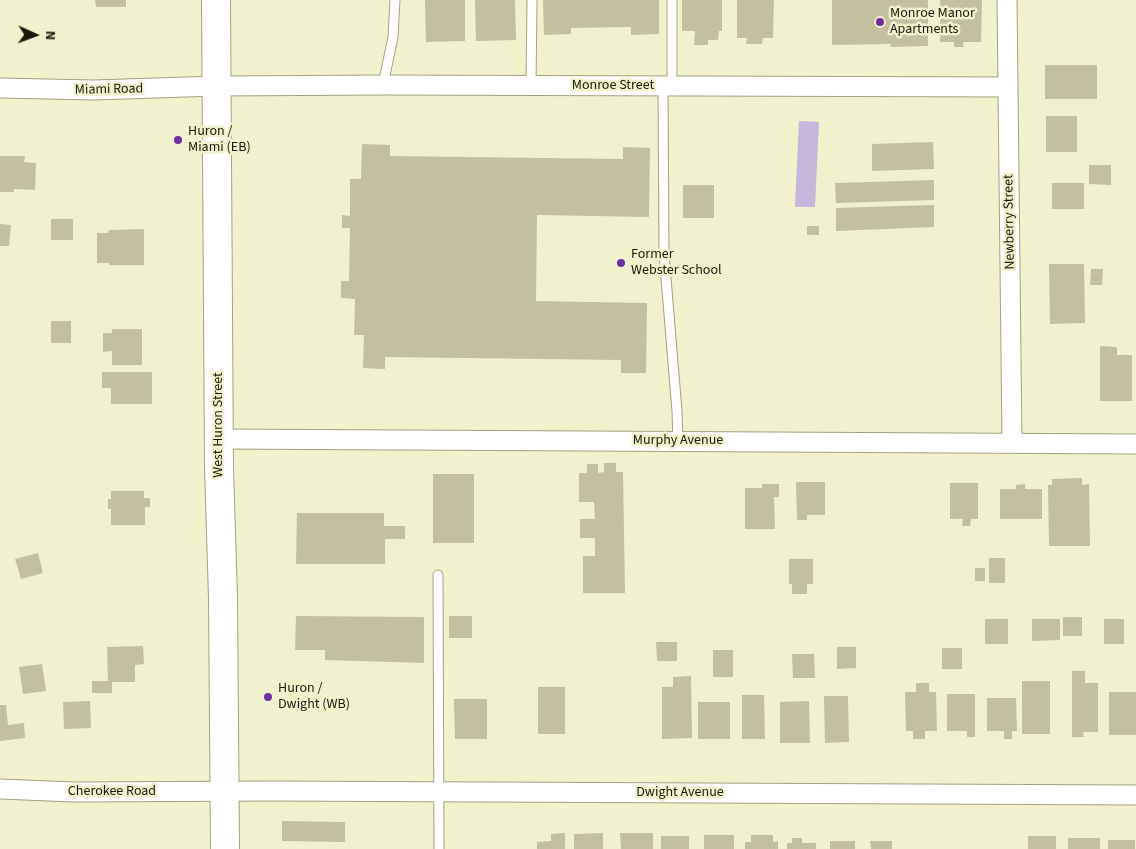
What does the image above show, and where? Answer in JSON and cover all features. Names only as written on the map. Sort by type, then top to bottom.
[{"type":"highway","name":"West Huron Street","points":[[216,0],[219,468],[223,598],[225,849]]},
{"type":"street","name":"Newberry Street","points":[[1007,0],[1012,443]]},
{"type":"street","name":"Monroe Street","points":[[217,86],[383,84],[1008,87]]},
{"type":"street","name":"Miami Road","points":[[0,88],[94,90],[217,86]]},
{"type":"street","name":"Murphy Avenue","points":[[219,439],[1136,444]]},
{"type":"street","name":"Cherokee Road","points":[[0,789],[73,792],[225,791]]},
{"type":"street","name":"Dwight Avenue","points":[[225,791],[1136,795]]},
{"type":"lane","points":[[383,84],[393,37],[395,0]]},
{"type":"lane","points":[[531,85],[532,0]]},
{"type":"lane","points":[[672,0],[667,86],[664,254],[678,441]]},
{"type":"lane","points":[[438,575],[439,849]]},
{"type":"shaded area","points":[[799,121],[819,122],[815,207],[795,207]]},
{"type":"building","points":[[95,0],[126,0],[126,7],[96,7]]},
{"type":"building","points":[[425,0],[465,0],[465,41],[426,42]]},
{"type":"building","points":[[475,0],[515,0],[516,40],[476,41]]},
{"type":"building","points":[[543,0],[659,0],[659,34],[631,35],[631,27],[571,28],[571,34],[544,35]]},
{"type":"building","points":[[682,0],[722,0],[722,31],[719,31],[718,40],[708,40],[708,45],[694,45],[695,31],[682,31]]},
{"type":"building","points":[[737,0],[774,0],[773,38],[763,38],[762,44],[746,44],[747,38],[737,38]]},
{"type":"building","name":"Monroe Manor Apartments","points":[[832,0],[928,0],[928,46],[890,47],[891,44],[832,45]]},
{"type":"building","points":[[940,0],[982,0],[981,42],[963,42],[964,47],[954,47],[954,42],[940,42]]},
{"type":"building","points":[[1045,65],[1097,65],[1097,99],[1045,99]]},
{"type":"building","points":[[1046,116],[1077,116],[1077,152],[1046,152]]},
{"type":"building","points":[[933,142],[934,169],[872,171],[872,144]]},
{"type":"building","points":[[362,144],[390,145],[390,156],[623,159],[623,147],[650,148],[649,217],[537,215],[536,301],[647,303],[646,373],[621,373],[621,360],[385,357],[385,369],[363,368],[364,335],[354,335],[355,299],[341,298],[341,281],[349,281],[350,228],[342,228],[342,215],[350,216],[350,179],[361,179]]},
{"type":"building","points":[[0,156],[25,156],[24,162],[36,163],[35,190],[14,189],[14,192],[0,192]]},
{"type":"building","points":[[1089,165],[1111,165],[1111,185],[1089,184]]},
{"type":"building","points":[[934,180],[934,200],[836,203],[835,183]]},
{"type":"building","points":[[1052,183],[1084,183],[1084,209],[1052,209]]},
{"type":"building","points":[[683,185],[714,185],[714,218],[683,218]]},
{"type":"building","points":[[934,205],[934,227],[836,231],[836,208]]},
{"type":"building","points":[[51,219],[73,219],[73,240],[51,240]]},
{"type":"building","points":[[0,224],[11,225],[9,246],[0,246]]},
{"type":"building","points":[[807,226],[819,226],[819,235],[807,235]]},
{"type":"building","points":[[144,229],[144,265],[97,263],[97,233],[108,233],[109,230]]},
{"type":"building","points":[[1049,264],[1084,264],[1085,323],[1050,324]]},
{"type":"building","points":[[1091,269],[1103,269],[1102,285],[1090,285]]},
{"type":"building","points":[[51,321],[71,321],[71,343],[51,343]]},
{"type":"building","points":[[112,329],[142,329],[142,365],[112,365],[112,351],[103,352],[103,333],[112,333]]},
{"type":"building","points":[[1100,346],[1117,347],[1117,355],[1132,355],[1132,401],[1100,401]]},
{"type":"building","points":[[102,372],[152,372],[152,404],[111,404],[111,388],[102,388]]},
{"type":"building","points":[[604,463],[616,463],[616,472],[623,472],[625,593],[583,593],[583,556],[595,556],[595,538],[580,538],[580,519],[595,519],[594,502],[579,502],[579,473],[587,473],[587,464],[598,464],[598,473],[604,472]]},
{"type":"building","points":[[433,474],[474,474],[474,543],[433,543]]},
{"type":"building","points":[[1082,478],[1082,485],[1089,484],[1090,546],[1049,546],[1048,485],[1052,485],[1052,479]]},
{"type":"building","points":[[796,482],[825,482],[825,515],[807,515],[807,520],[797,520]]},
{"type":"building","points":[[950,483],[978,483],[978,519],[971,519],[970,526],[962,526],[963,519],[950,519]]},
{"type":"building","points":[[762,484],[779,484],[779,497],[774,497],[775,529],[745,529],[745,488],[762,488]]},
{"type":"building","points":[[1025,484],[1025,489],[1042,489],[1042,519],[1000,519],[1000,489],[1016,489],[1016,485]]},
{"type":"building","points":[[111,491],[144,491],[144,498],[150,498],[150,507],[145,507],[145,525],[111,525],[111,509],[108,509],[108,499],[111,499]]},
{"type":"building","points":[[297,513],[384,513],[384,526],[405,526],[405,539],[385,539],[385,564],[296,564]]},
{"type":"building","points":[[38,553],[43,573],[21,579],[15,559]]},
{"type":"building","points":[[989,558],[1005,558],[1005,583],[989,583]]},
{"type":"building","points":[[789,559],[813,559],[813,584],[807,584],[807,594],[792,594],[792,584],[789,584]]},
{"type":"building","points":[[975,568],[985,568],[985,581],[975,581]]},
{"type":"building","points":[[296,616],[424,617],[424,663],[325,660],[325,650],[295,650]]},
{"type":"building","points":[[449,616],[472,616],[472,638],[449,638]]},
{"type":"building","points":[[1063,617],[1082,617],[1082,636],[1063,636]]},
{"type":"building","points":[[985,619],[1008,619],[1008,644],[985,644]]},
{"type":"building","points":[[1032,619],[1060,619],[1060,640],[1032,641]]},
{"type":"building","points":[[1104,619],[1124,619],[1124,644],[1104,644]]},
{"type":"building","points":[[656,642],[677,642],[677,661],[657,661]]},
{"type":"building","points":[[143,646],[144,664],[135,665],[135,682],[112,682],[112,693],[92,693],[92,681],[108,681],[107,647]]},
{"type":"building","points":[[837,647],[856,647],[856,668],[837,669]]},
{"type":"building","points":[[942,648],[962,648],[962,669],[942,669]]},
{"type":"building","points":[[713,650],[733,650],[733,677],[713,677]]},
{"type":"building","points":[[792,654],[814,654],[815,678],[793,678]]},
{"type":"building","points":[[42,664],[46,691],[23,694],[19,667]]},
{"type":"building","points":[[1072,671],[1085,671],[1085,683],[1098,683],[1098,732],[1083,732],[1084,737],[1072,737]]},
{"type":"building","points":[[691,676],[692,738],[662,739],[662,687],[673,687],[673,677]]},
{"type":"building","points":[[1022,681],[1050,681],[1050,734],[1022,734]]},
{"type":"building","points":[[916,683],[929,683],[929,692],[936,692],[937,731],[925,731],[925,739],[913,739],[913,731],[906,731],[905,692],[916,692]]},
{"type":"building","points":[[538,687],[565,687],[565,734],[538,734]]},
{"type":"building","points":[[1109,692],[1136,692],[1136,735],[1109,735]]},
{"type":"building","points":[[947,694],[975,694],[975,737],[967,737],[967,731],[947,731]]},
{"type":"building","points":[[742,695],[764,695],[765,739],[742,739]]},
{"type":"building","points":[[824,696],[848,696],[849,742],[825,743]]},
{"type":"building","points":[[987,698],[1016,698],[1017,731],[1012,731],[1012,739],[1004,739],[1004,731],[987,731]]},
{"type":"building","points":[[454,699],[487,699],[487,739],[455,739]]},
{"type":"building","points":[[90,701],[91,728],[64,729],[63,702]]},
{"type":"building","points":[[809,701],[810,743],[780,743],[780,702]]},
{"type":"building","points":[[698,702],[730,702],[730,739],[698,739]]},
{"type":"building","points":[[0,705],[6,705],[8,725],[24,723],[25,738],[0,741]]},
{"type":"building","points":[[282,821],[345,822],[345,842],[282,841]]},
{"type":"building","points":[[565,833],[565,849],[537,849],[537,842],[551,841],[551,834]]},
{"type":"building","points":[[603,833],[603,849],[574,849],[574,834]]},
{"type":"building","points":[[620,833],[653,833],[653,849],[621,849]]},
{"type":"building","points":[[704,835],[734,835],[734,849],[704,849]]},
{"type":"building","points":[[751,835],[773,835],[773,842],[778,841],[778,849],[745,849],[745,842],[751,842]]},
{"type":"building","points":[[661,836],[689,836],[689,849],[661,849]]},
{"type":"building","points":[[1028,836],[1056,836],[1056,849],[1028,849]]},
{"type":"building","points":[[792,838],[802,838],[802,843],[816,843],[816,849],[787,849],[787,843],[792,843]]},
{"type":"building","points":[[1068,838],[1100,838],[1100,849],[1068,849]]},
{"type":"building","points":[[1108,840],[1135,840],[1135,849],[1108,849]]},
{"type":"building","points":[[830,841],[855,841],[855,849],[830,849]]},
{"type":"building","points":[[870,841],[892,841],[892,849],[871,849]]},
{"type":"place","name":"Monroe Manor Apartments","points":[[880,22]]},
{"type":"place","name":"Huron / Miami (EB)","points":[[178,140]]},
{"type":"place","name":"Former Webster School","points":[[621,263]]},
{"type":"place","name":"Huron / Dwight (WB)","points":[[268,697]]}]
